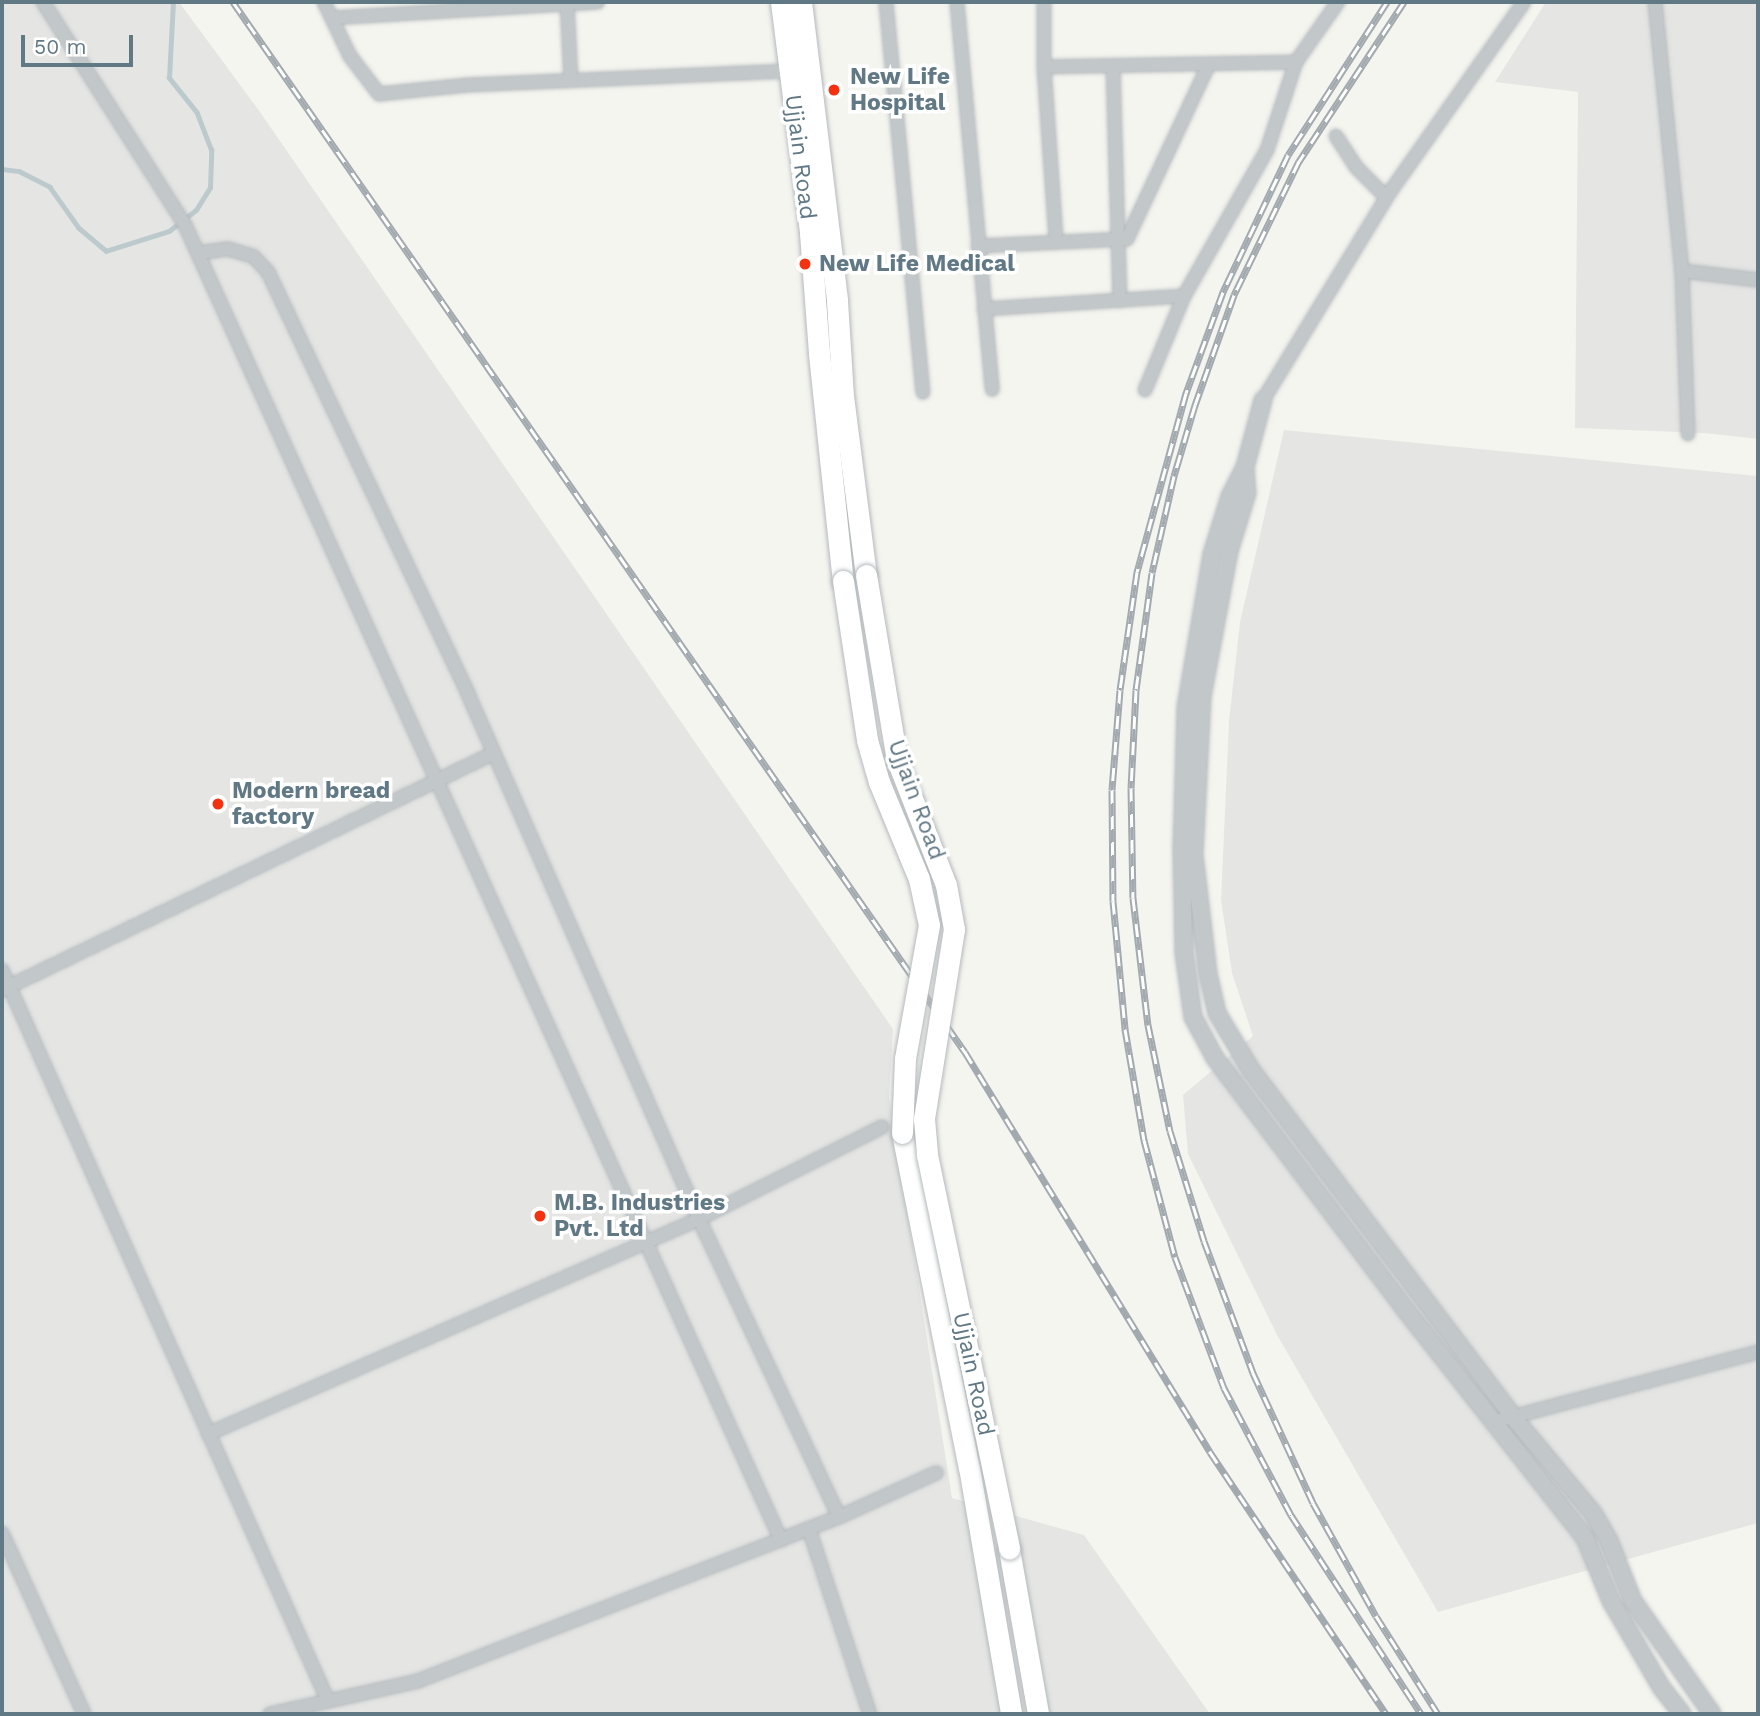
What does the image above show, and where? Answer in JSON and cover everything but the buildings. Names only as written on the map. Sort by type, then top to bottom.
[{"type":"main road","name":"Ujjain Road","points":[[781,2],[810,233],[819,354],[843,581],[867,740],[879,782],[927,903],[929,925],[926,954],[905,1059],[902,1133],[969,1467],[1011,1714]]},
{"type":"main road","name":"Ujjain Road","points":[[801,2],[837,300],[843,396],[866,575],[897,760],[946,885],[954,929],[923,1118],[928,1155],[1009,1549],[1038,1714]]},
{"type":"main road","points":[[815,303],[837,300]]},
{"type":"street","points":[[43,2],[185,225],[781,1540]]},
{"type":"street","points":[[324,2],[351,55],[379,94],[468,85],[789,71]]},
{"type":"street","points":[[332,18],[598,2]]},
{"type":"street","points":[[886,2],[923,391]]},
{"type":"street","points":[[957,2],[992,389]]},
{"type":"street","points":[[1044,2],[1044,67],[1056,240]]},
{"type":"street","points":[[1145,390],[1184,296],[1267,150],[1296,62],[1338,2]]},
{"type":"street","points":[[1524,2],[1386,197],[1263,400],[1245,467],[1230,496],[1212,554],[1186,707],[1182,847],[1184,953],[1194,1017],[1215,1058],[1585,1538],[1611,1601],[1661,1687],[1682,1714]]},
{"type":"street","points":[[1655,2],[1682,271],[1688,434]]},
{"type":"street","points":[[567,3],[571,80]]},
{"type":"street","points":[[1044,67],[1296,62]]},
{"type":"street","points":[[978,246],[1056,240],[1127,239],[1209,64]]},
{"type":"street","points":[[1113,67],[1120,301]]},
{"type":"street","points":[[1336,136],[1356,167],[1386,197]]},
{"type":"street","points":[[198,253],[228,249],[253,256],[268,272],[494,753],[699,1219],[839,1517]]},
{"type":"street","points":[[1682,271],[1758,280]]},
{"type":"street","points":[[984,309],[1184,296]]},
{"type":"street","points":[[1245,467],[1247,493],[1229,551],[1202,696],[1200,723],[1194,855],[1208,974],[1217,1013],[1251,1070],[1513,1417],[1593,1513],[1609,1541],[1633,1601],[1712,1714]]},
{"type":"street","points":[[6,988],[494,753]]},
{"type":"street","points":[[2,970],[6,988],[328,1701]]},
{"type":"street","points":[[208,1434],[699,1219],[882,1127]]},
{"type":"street","points":[[1493,1422],[1758,1352]]},
{"type":"street","points":[[270,1714],[418,1681],[839,1517],[936,1473]]},
{"type":"street","points":[[809,1529],[870,1714]]},
{"type":"street","points":[[2,1534],[84,1714]]},
{"type":"shaded area","points":[[2,2],[179,2],[260,112],[893,1029],[889,1097],[952,1498],[1084,1535],[1210,1714],[2,1714]]},
{"type":"shaded area","points":[[1546,2],[1758,2],[1758,439],[1704,433],[1575,428],[1578,92],[1495,82]]},
{"type":"shaded area","points":[[1284,430],[1758,476],[1758,1523],[1438,1612],[1277,1335],[1188,1154],[1183,1095],[1253,1036],[1232,973],[1221,900],[1229,721],[1240,622]]},
{"type":"waterway","points":[[2,169],[19,171],[50,187],[79,228],[106,251],[169,231],[196,210],[210,188],[211,150],[197,113],[169,78],[173,2]]},
{"type":"railway","points":[[233,2],[965,1052],[1210,1452],[1386,1714]]},
{"type":"railway","points":[[1387,2],[1288,155],[1223,292],[1186,393],[1137,572],[1120,690],[1112,790],[1113,901],[1125,1029],[1144,1140],[1175,1257],[1224,1388],[1291,1515],[1421,1714]]},
{"type":"railway","points":[[1404,2],[1299,161],[1234,295],[1195,405],[1174,476],[1152,573],[1136,690],[1131,788],[1133,898],[1148,1025],[1170,1131],[1204,1241],[1253,1373],[1313,1503],[1376,1616],[1438,1714]]},
{"type":"place","name":"New Life Hospital","points":[[834,90]]},
{"type":"place","name":"New Life Medical","points":[[805,264]]},
{"type":"place","name":"Modern bread factory","points":[[218,804]]},
{"type":"place","name":"M.B. Industries Pvt. Ltd","points":[[540,1216]]}]
